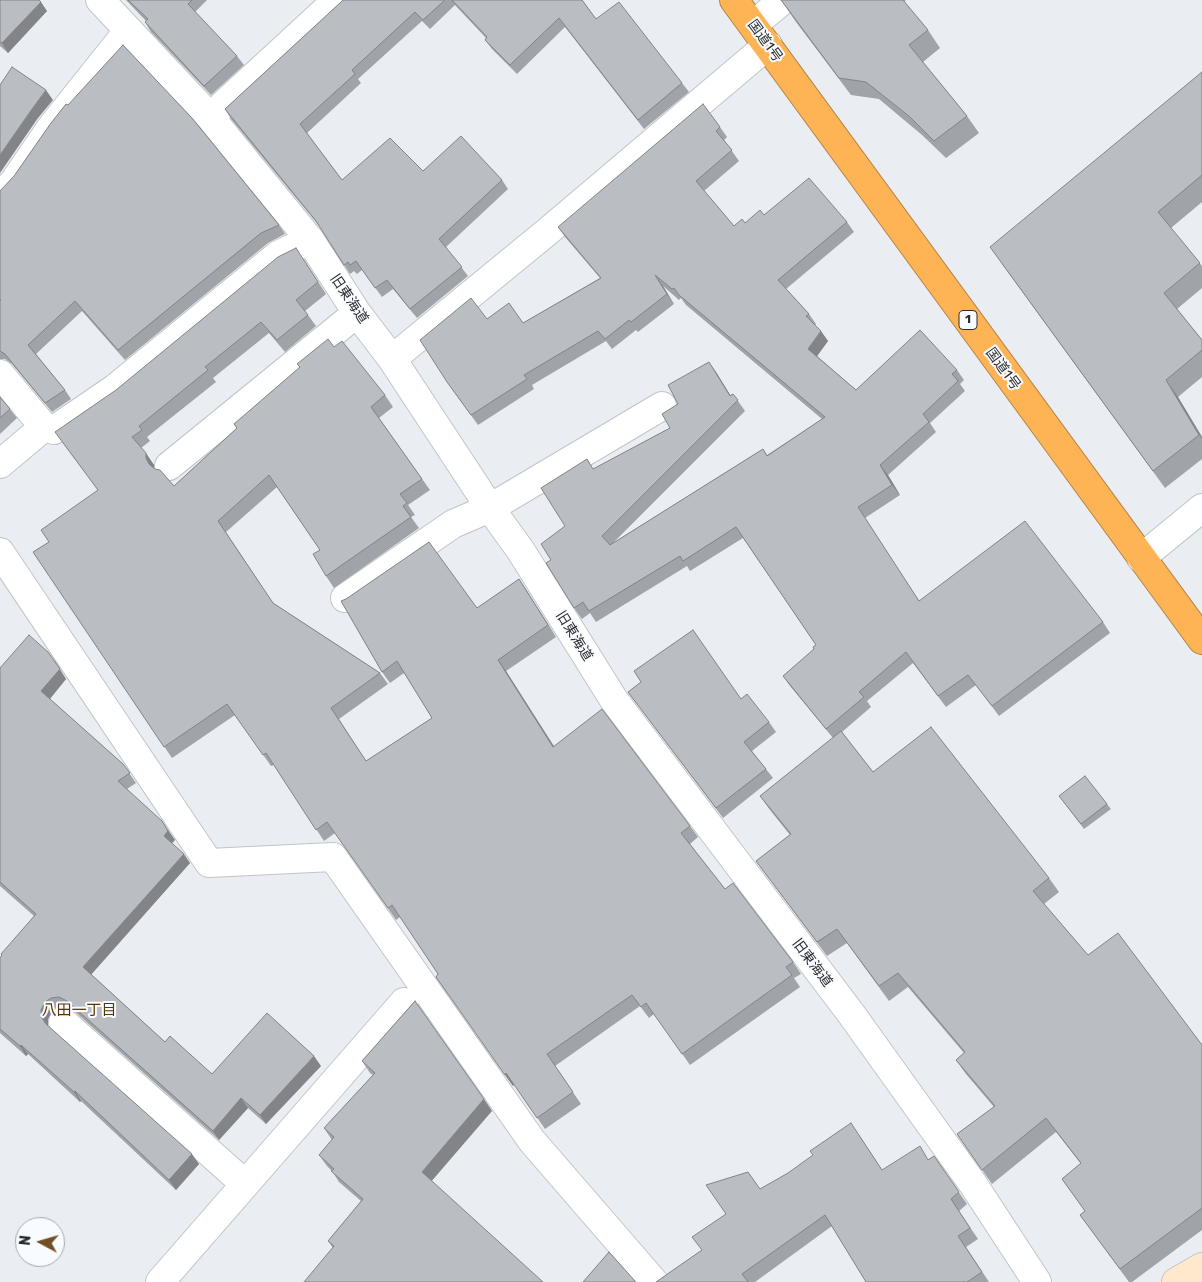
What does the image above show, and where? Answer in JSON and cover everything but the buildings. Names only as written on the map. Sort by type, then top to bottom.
[{"type":"highway","name":"国道1号","points":[[734,0],[1202,640]]},
{"type":"street","name":"旧東海道","points":[[100,0],[210,117],[310,240],[357,313],[392,359],[490,508],[521,551],[614,700],[852,1014],[973,1184],[1037,1282]]},
{"type":"street","points":[[210,117],[337,0]]},
{"type":"street","points":[[392,359],[547,232],[760,35],[783,0]]},
{"type":"street","points":[[0,374],[44,427],[54,430],[106,394],[278,255],[310,240]]},
{"type":"street","points":[[169,466],[357,313]]},
{"type":"street","points":[[345,598],[453,524],[490,508],[662,406]]},
{"type":"street","points":[[0,464],[44,427]]},
{"type":"street","points":[[1141,558],[1202,508]]},
{"type":"street","points":[[0,552],[209,863],[333,857],[532,1141],[654,1282]]},
{"type":"street","points":[[160,1282],[404,1002]]},
{"type":"street","points":[[63,1022],[246,1184]]},
{"type":"street","points":[[1176,1282],[1202,1267]]},
{"type":"lane","points":[[0,191],[48,126],[126,27]]},
{"type":"district","name":"八田一丁目","points":[[79,1011]]}]
